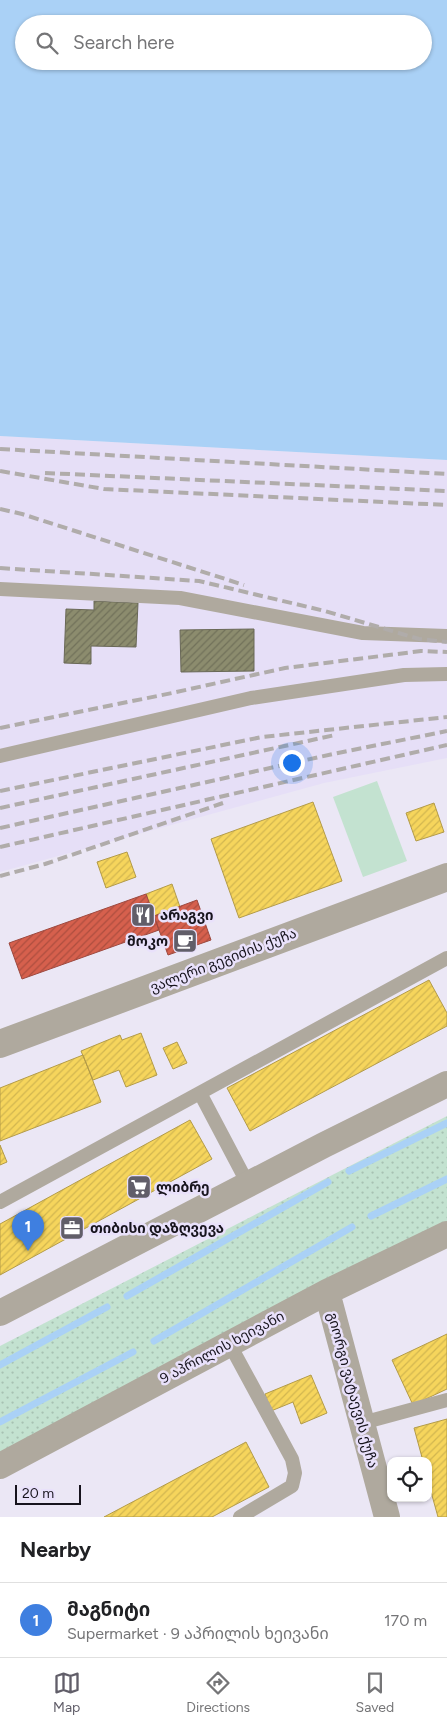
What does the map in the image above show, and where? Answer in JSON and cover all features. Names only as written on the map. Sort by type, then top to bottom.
[{"type":"street","name":"ვალერი გეგიძის ქუჩა","points":[[0,1044],[447,877]]},
{"type":"street","points":[[0,1313],[248,1184],[447,1084]]},
{"type":"street","name":"9 აპრილის ხეივანი","points":[[0,1466],[327,1292],[447,1234]]},
{"type":"street","name":"გიორგი ვატაევის ქუჩა","points":[[327,1292],[387,1517]]},
{"type":"lane","points":[[0,590],[180,598],[363,633],[447,636]]},
{"type":"lane","points":[[0,756],[251,698],[404,674],[447,674]]},
{"type":"lane","points":[[0,1202],[446,961]]},
{"type":"lane","points":[[200,1093],[248,1184]]},
{"type":"lane","points":[[229,1343],[292,1459],[295,1474],[292,1486],[240,1517]]},
{"type":"lane","points":[[362,1423],[447,1400]]},
{"type":"shaded area","points":[[0,436],[447,460],[447,758],[324,783],[0,872]]},
{"type":"green space","points":[[377,781],[407,861],[363,877],[333,797]]},
{"type":"green space","points":[[447,1116],[447,1226],[0,1453],[0,1346]]},
{"type":"water","points":[[0,0],[447,0],[447,460],[0,436]]},
{"type":"building: Homes","points":[[313,802],[342,881],[239,918],[211,839]]},
{"type":"building: Homes","points":[[434,803],[444,832],[416,841],[406,813]]},
{"type":"building: Homes","points":[[127,852],[136,877],[106,888],[97,862]]},
{"type":"building: Homes","points":[[172,884],[180,907],[154,916],[146,894]]},
{"type":"building: Homes","points":[[429,980],[447,1013],[447,1026],[250,1131],[227,1088]]},
{"type":"building: Homes","points":[[141,1033],[157,1075],[126,1087],[119,1070],[93,1080],[81,1051],[120,1035],[122,1040]]},
{"type":"building: Homes","points":[[177,1042],[187,1063],[173,1069],[163,1048]]},
{"type":"building: Homes","points":[[83,1055],[101,1102],[0,1141],[0,1088]]},
{"type":"building: Homes","points":[[190,1120],[212,1159],[0,1275],[0,1224]]},
{"type":"building: Homes","points":[[0,1145],[7,1162],[0,1165]]},
{"type":"building: Homes","points":[[447,1334],[447,1389],[413,1405],[392,1360]]},
{"type":"building: Homes","points":[[311,1375],[327,1413],[301,1424],[293,1402],[271,1411],[265,1394]]},
{"type":"building: Homes","points":[[447,1419],[447,1517],[438,1517],[432,1495],[432,1457],[422,1457],[414,1428]]},
{"type":"building: Homes","points":[[246,1442],[269,1487],[212,1517],[104,1517]]},
{"type":"building: Shops","points":[[146,894],[159,930],[22,979],[9,943]]},
{"type":"building: Shops","points":[[197,900],[211,940],[168,955],[154,916]]},
{"type":"building: Industry","points":[[94,601],[138,603],[136,647],[91,646],[91,664],[64,663],[66,609],[94,610]]},
{"type":"building: Industry","points":[[254,629],[254,671],[181,672],[180,630]]},
{"type":"waterway","points":[[349,1171],[447,1123]]},
{"type":"waterway","points":[[371,1216],[447,1179]]},
{"type":"waterway","points":[[127,1296],[328,1182]]},
{"type":"waterway","points":[[154,1341],[352,1227]]},
{"type":"waterway","points":[[0,1365],[107,1307]]},
{"type":"waterway","points":[[0,1422],[133,1352]]},
{"type":"railway","points":[[0,449],[447,474]]},
{"type":"railway","points":[[0,471],[104,489],[447,505]]},
{"type":"railway","points":[[45,473],[447,491]]},
{"type":"railway","points":[[0,509],[22,514],[244,585]]},
{"type":"railway","points":[[0,568],[199,581],[325,611],[419,639],[447,642]]},
{"type":"railway","points":[[0,728],[285,668],[421,651],[447,652]]},
{"type":"railway","points":[[0,791],[262,737],[447,717]]},
{"type":"railway","points":[[0,828],[333,754],[447,731]]},
{"type":"railway","points":[[0,808],[335,735]]},
{"type":"railway","points":[[0,847],[447,745]]},
{"type":"railway","points":[[0,876],[45,864],[223,803]]},
{"type":"place","name":"არაგვი","points":[[143,915]]},
{"type":"place","name":"მოკო","points":[[185,941]]},
{"type":"place","name":"ლიბრე","points":[[139,1187]]},
{"type":"place","name":"თიბისი დაზღვევა","points":[[72,1228]]},
{"type":"place","name":"მაგნიტი","points":[[28,1251]]}]
